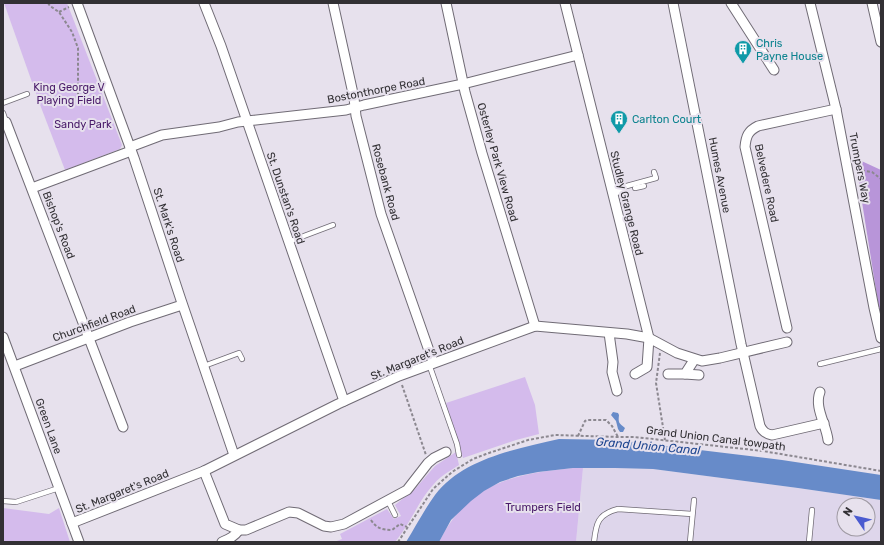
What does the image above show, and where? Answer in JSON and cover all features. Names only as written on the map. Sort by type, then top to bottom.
[{"type":"street","name":"St. Dunstan's Road","points":[[204,3],[221,46],[344,401]]},
{"type":"street","name":"Rosebank Road","points":[[333,3],[356,116],[381,214],[431,363]]},
{"type":"street","name":"Osterley Park View Road","points":[[446,3],[463,84],[482,153],[536,326]]},
{"type":"street","name":"Studley Grange Road","points":[[565,3],[649,338],[647,367],[635,374]]},
{"type":"street","name":"Humes Avenue","points":[[673,3],[760,426],[767,434],[772,435],[824,423]]},
{"type":"street","points":[[731,3],[774,70]]},
{"type":"street","name":"Trumpers Way","points":[[810,3],[836,109],[881,338]]},
{"type":"street","points":[[872,3],[881,42]]},
{"type":"street","name":"St. Mark's Road","points":[[74,5],[130,149],[234,455]]},
{"type":"street","name":"Bostonthorpe Road","points":[[32,188],[162,135],[220,127],[247,121],[346,110],[463,84],[578,55]]},
{"type":"street","name":"Belvedere Road","points":[[787,328],[745,147],[746,137],[753,128],[758,126],[836,109]]},
{"type":"street","name":"Bishop's Road","points":[[4,123],[32,188],[123,427]]},
{"type":"street","name":"Churchfield Road","points":[[14,366],[89,337],[182,305]]},
{"type":"street","name":"St. Margaret's Road","points":[[72,523],[204,471],[344,401],[399,376],[431,363],[536,326],[649,338],[677,353],[694,360],[702,361],[787,342]]},
{"type":"street","points":[[609,333],[613,362],[612,372],[617,391]]},
{"type":"street","name":"Green Lane","points":[[3,337],[79,542]]},
{"type":"street","points":[[685,374],[694,360]]},
{"type":"street","points":[[668,374],[699,375]]},
{"type":"street","points":[[820,392],[818,402],[827,430],[828,440]]},
{"type":"street","points":[[204,471],[225,524],[238,530],[246,530],[289,512],[298,513],[324,526],[331,527],[344,524],[407,490],[434,458],[446,452]]},
{"type":"street","points":[[222,542],[236,535],[238,530]]},
{"type":"lane","points":[[3,103],[27,94]]},
{"type":"lane","points":[[3,113],[4,123]]},
{"type":"lane","points":[[612,192],[656,178],[654,172]]},
{"type":"lane","points":[[635,188],[644,186]]},
{"type":"lane","points":[[612,192],[622,191]]},
{"type":"lane","points":[[288,242],[333,225]]},
{"type":"lane","points":[[820,364],[881,349]]},
{"type":"lane","points":[[204,366],[239,353],[242,359]]},
{"type":"lane","points":[[431,363],[457,444],[459,455]]},
{"type":"lane","points":[[3,501],[16,502],[59,488]]},
{"type":"lane","points":[[690,542],[694,500]]},
{"type":"lane","points":[[388,501],[395,515]]},
{"type":"lane","points":[[594,542],[598,520],[610,511],[618,509],[692,514]]},
{"type":"lane","points":[[809,542],[812,510]]},
{"type":"path","points":[[48,3],[59,12],[72,32],[78,48],[78,106]]},
{"type":"path","points":[[59,12],[74,5]]},
{"type":"path","points":[[849,171],[859,170],[872,172],[881,179]]},
{"type":"path","points":[[660,350],[656,383],[665,440]]},
{"type":"path","points":[[399,376],[428,464]]},
{"type":"path","points":[[578,436],[584,421],[606,420],[612,426],[618,437]]},
{"type":"path","name":"Grand Union Canal towpath","points":[[398,542],[433,489],[452,472],[473,459],[486,454],[528,440],[555,435],[634,437],[665,440],[763,451],[881,471]]},
{"type":"path","points":[[365,513],[374,525],[382,530],[392,530],[400,524],[408,527]]},
{"type":"shaded area","points":[[855,158],[881,170],[881,319],[880,315]]},
{"type":"shaded area","points":[[583,468],[653,469],[860,497],[836,497],[836,537],[876,537],[876,499],[881,500],[881,542],[576,542]]},
{"type":"green space","name":"King George V Playing Field","points":[[4,3],[67,3],[122,145],[120,149],[65,170]]},
{"type":"green space","points":[[525,377],[535,405],[539,434],[516,440],[463,458],[446,403]]},
{"type":"green space","points":[[456,452],[459,465],[443,476],[427,492],[395,542],[334,542],[342,539],[340,534],[387,509],[394,519],[401,516],[395,505],[415,489],[435,466]]},
{"type":"green space","name":"Trumpers Field","points":[[583,468],[576,542],[439,542],[451,522],[464,506],[478,494],[494,485],[512,478],[551,470]]},
{"type":"green space","points":[[3,508],[49,514],[59,508],[70,542],[3,542]]},
{"type":"water","points":[[613,412],[618,413],[619,415],[619,423],[625,428],[623,432],[620,432],[616,421],[611,415]]},
{"type":"water","name":"Grand Union Canal","points":[[559,439],[617,440],[782,460],[881,475],[881,500],[876,499],[876,497],[860,497],[653,469],[573,468],[538,472],[518,476],[500,482],[484,491],[471,501],[451,520],[439,542],[406,542],[435,495],[447,482],[460,472],[475,464],[509,451]]},
{"type":"place","name":"Chris Payne House","points":[[743,64]]},
{"type":"place","name":"Carlton Court","points":[[619,134]]},
{"type":"park label","name":"Sandy Park","points":[[83,124]]}]
